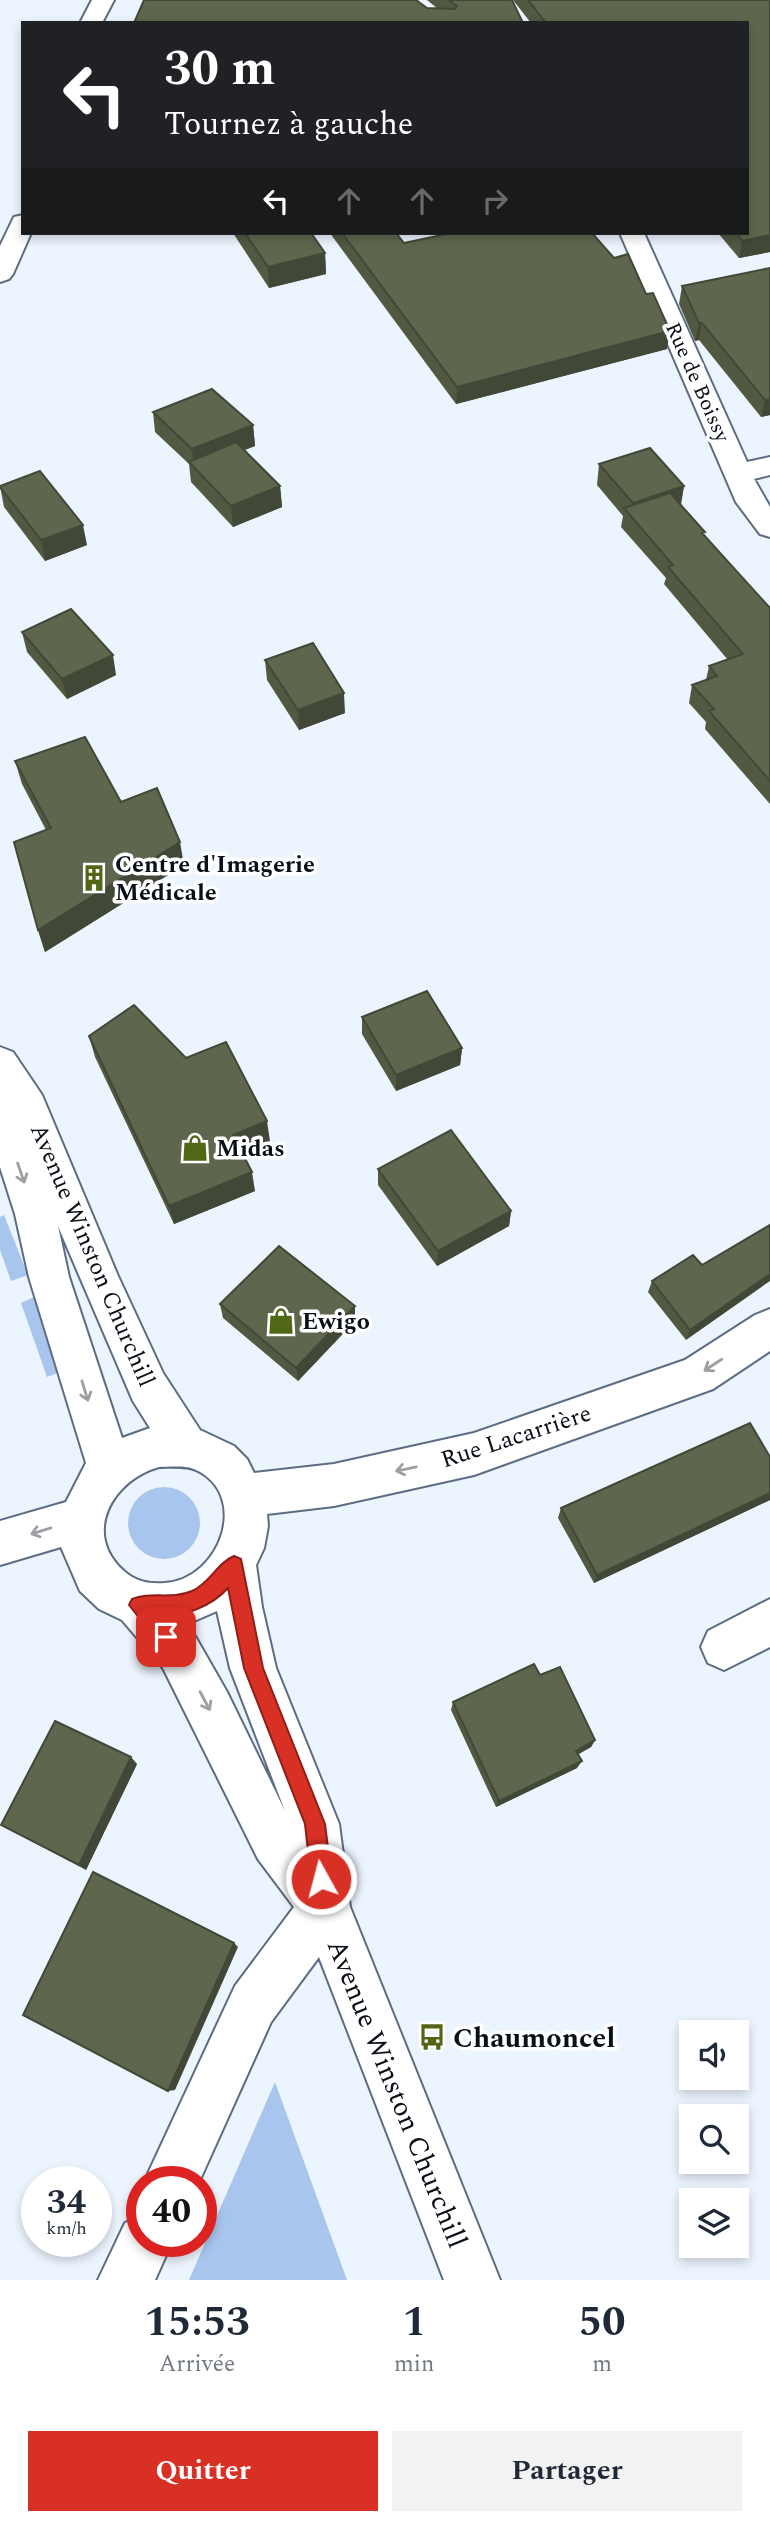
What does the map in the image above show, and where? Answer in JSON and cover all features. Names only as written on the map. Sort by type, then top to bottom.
[{"type":"street","points":[[94,21],[115,4]]},
{"type":"street","points":[[0,274],[21,227]]},
{"type":"street","name":"Rue de Boissy","points":[[633,235],[750,502],[770,527]]},
{"type":"street","points":[[738,473],[770,466]]},
{"type":"street","name":"Avenue Winston Churchill","points":[[0,1063],[29,1106],[97,1277],[148,1387],[187,1447]]},
{"type":"street","name":"Avenue Winston Churchill","points":[[0,1108],[35,1214],[49,1277],[110,1469]]},
{"type":"street","name":"Rue Lacarrière","points":[[244,1496],[334,1485],[474,1454],[698,1375],[770,1328]]},
{"type":"street","points":[[159,1446],[187,1447],[212,1455],[231,1473],[244,1496],[248,1519],[245,1543],[234,1565],[218,1585],[197,1599],[167,1607],[138,1605],[113,1592],[93,1572],[83,1546],[83,1518],[92,1492],[110,1469],[132,1453],[159,1446]]},
{"type":"street","points":[[0,1543],[83,1518]]},
{"type":"street","name":"Avenue Winston Churchill","points":[[234,1565],[239,1607],[253,1668],[315,1824],[324,1907]]},
{"type":"street","name":"Avenue Winston Churchill","points":[[138,1605],[179,1652],[275,1842],[324,1907],[472,2280]]},
{"type":"street","points":[[724,1647],[770,1622]]},
{"type":"street","points":[[178,2166],[253,2004],[324,1907]]},
{"type":"street","points":[[127,2280],[137,2257]]},
{"type":"shaded area","points":[[4,1215],[28,1275],[11,1281],[0,1250],[0,1217]]},
{"type":"shaded area","points":[[34,1297],[63,1371],[47,1377],[21,1303]]},
{"type":"shaded area","points":[[164,1487],[178,1490],[190,1497],[197,1509],[200,1523],[197,1537],[190,1549],[178,1556],[164,1559],[150,1556],[138,1549],[131,1537],[128,1523],[131,1509],[138,1497],[150,1490]]},
{"type":"shaded area","points":[[275,2082],[347,2280],[189,2280],[199,2257],[217,2257],[217,2216]]},
{"type":"building","points":[[144,0],[416,0],[427,8],[455,9],[457,6],[449,0],[512,0],[522,21],[135,21]]},
{"type":"building","points":[[528,0],[770,0],[770,235],[742,241],[738,235],[749,235],[749,21],[544,21]]},
{"type":"building","points":[[246,235],[312,235],[325,253],[268,267]]},
{"type":"building","points":[[343,235],[398,235],[404,243],[442,235],[594,235],[614,258],[628,254],[646,294],[653,293],[670,331],[457,387]]},
{"type":"building","points":[[770,268],[770,399],[765,400],[702,323],[699,323],[682,286]]},
{"type":"building","points":[[212,389],[253,425],[192,449],[153,412]]},
{"type":"building","points":[[236,442],[280,486],[231,506],[189,462]]},
{"type":"building","points":[[650,448],[684,486],[633,503],[599,464]]},
{"type":"building","points":[[40,471],[83,525],[41,540],[0,487]]},
{"type":"building","points":[[670,493],[770,608],[770,781],[709,711],[714,709],[692,685],[717,676],[709,666],[743,654],[668,567],[673,565],[624,508]]},
{"type":"building","points":[[71,609],[113,655],[62,679],[22,632]]},
{"type":"building","points":[[313,643],[344,693],[298,710],[265,660]]},
{"type":"building","points":[[85,737],[121,802],[157,788],[180,842],[38,930],[14,842],[51,828],[15,761]]},
{"type":"building","points":[[427,991],[462,1048],[396,1075],[362,1017]]},
{"type":"building","name":"Midas","points":[[134,1005],[186,1058],[226,1042],[267,1121],[233,1135],[252,1172],[169,1206],[89,1036]]},
{"type":"building","points":[[451,1130],[511,1211],[438,1251],[378,1169]]},
{"type":"building","points":[[770,1225],[770,1274],[690,1330],[652,1281],[693,1255],[702,1265]]},
{"type":"building","points":[[279,1246],[355,1306],[296,1368],[220,1304]]},
{"type":"building","points":[[750,1423],[770,1457],[770,1493],[597,1575],[561,1508]]},
{"type":"building","points":[[534,1664],[540,1675],[560,1667],[595,1740],[576,1751],[582,1761],[499,1801],[453,1702]]},
{"type":"building","points":[[55,1721],[131,1757],[79,1865],[1,1825]]},
{"type":"building","points":[[93,1872],[234,1943],[168,2091],[23,2015]]},
{"type":"place","name":"Centre d'Imagerie Médicale","points":[[94,878]]},
{"type":"place","name":"Midas","points":[[195,1148]]},
{"type":"place","name":"Ewigo","points":[[281,1321]]},
{"type":"place","name":"Chaumoncel","points":[[432,2037]]},
{"type":"route","points":[[166,1637],[138,1605],[167,1607],[197,1599],[218,1585],[234,1565],[239,1607],[253,1668],[315,1824],[321,1879]]}]
